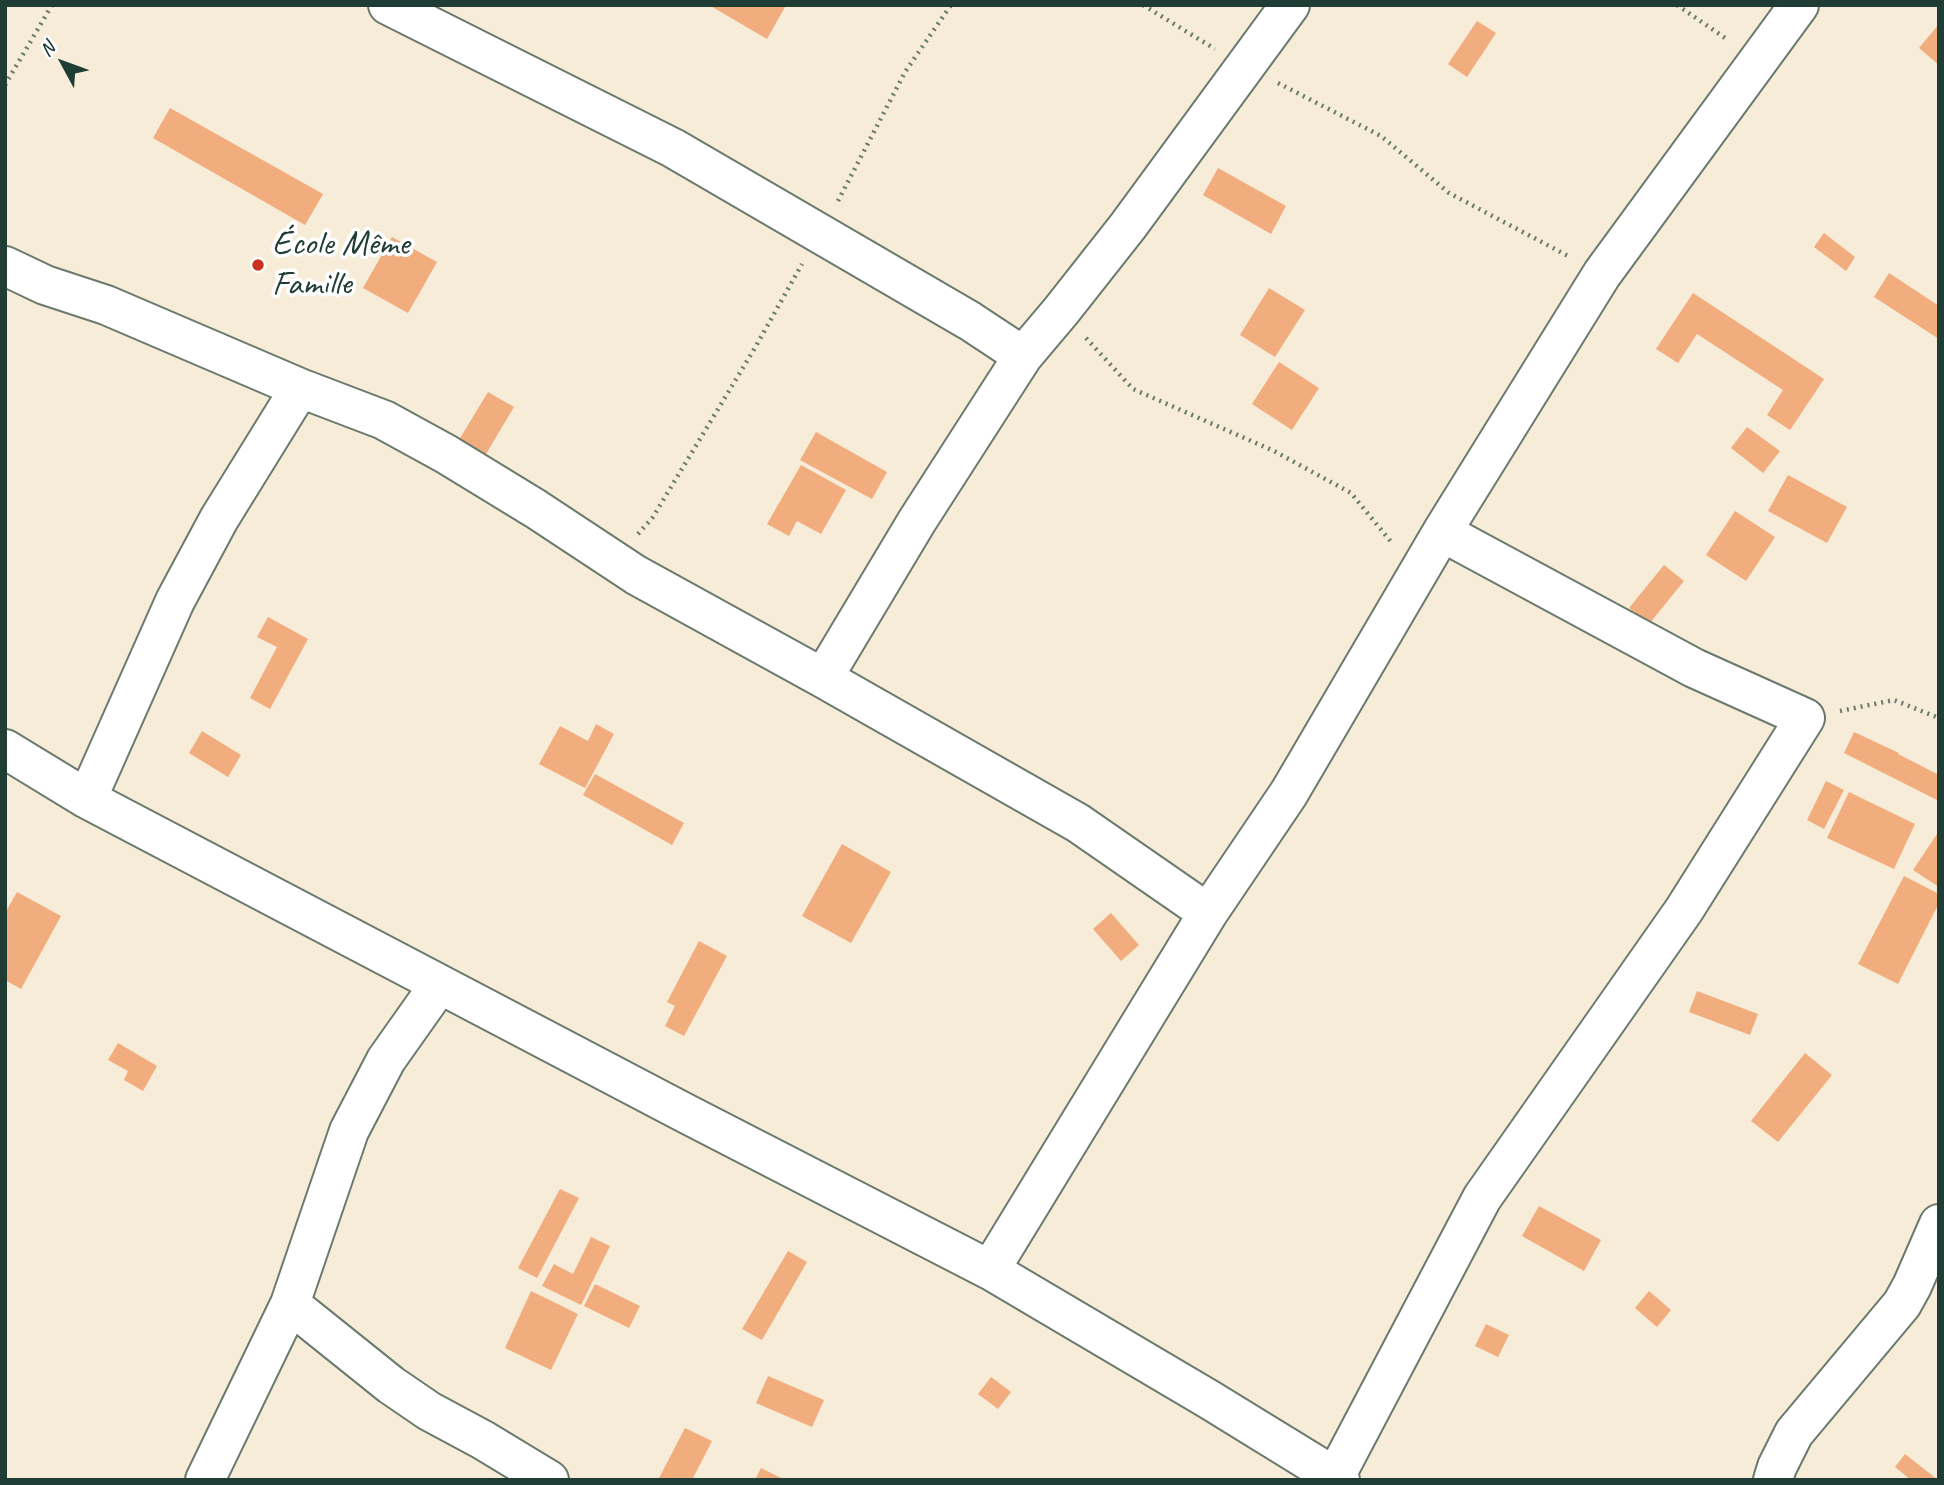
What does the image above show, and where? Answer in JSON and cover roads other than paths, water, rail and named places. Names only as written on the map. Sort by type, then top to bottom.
[{"type":"street","points":[[388,5],[673,148],[970,321],[1023,356]]},
{"type":"street","points":[[823,678],[917,521],[1023,356],[1128,226],[1290,5]]},
{"type":"street","points":[[990,1270],[1208,913],[1289,793],[1441,532],[1602,274],[1790,20]]},
{"type":"street","points":[[5,266],[45,285],[106,305],[300,388],[384,420],[536,509],[614,561],[1078,823],[1208,913]]},
{"type":"street","points":[[87,799],[175,601],[219,519],[300,388]]},
{"type":"street","points":[[5,749],[87,799],[439,985],[990,1270],[1338,1478],[1482,1198],[1684,910],[1805,718],[1693,668],[1441,532]]},
{"type":"street","points":[[205,1480],[290,1304],[349,1131],[386,1060],[439,985]]},
{"type":"street","points":[[1773,1480],[1794,1433],[1902,1304],[1939,1224]]},
{"type":"street","points":[[290,1304],[391,1385],[429,1411],[549,1480]]},
{"type":"place","name":"École Même Famille","points":[[258,265]]}]
